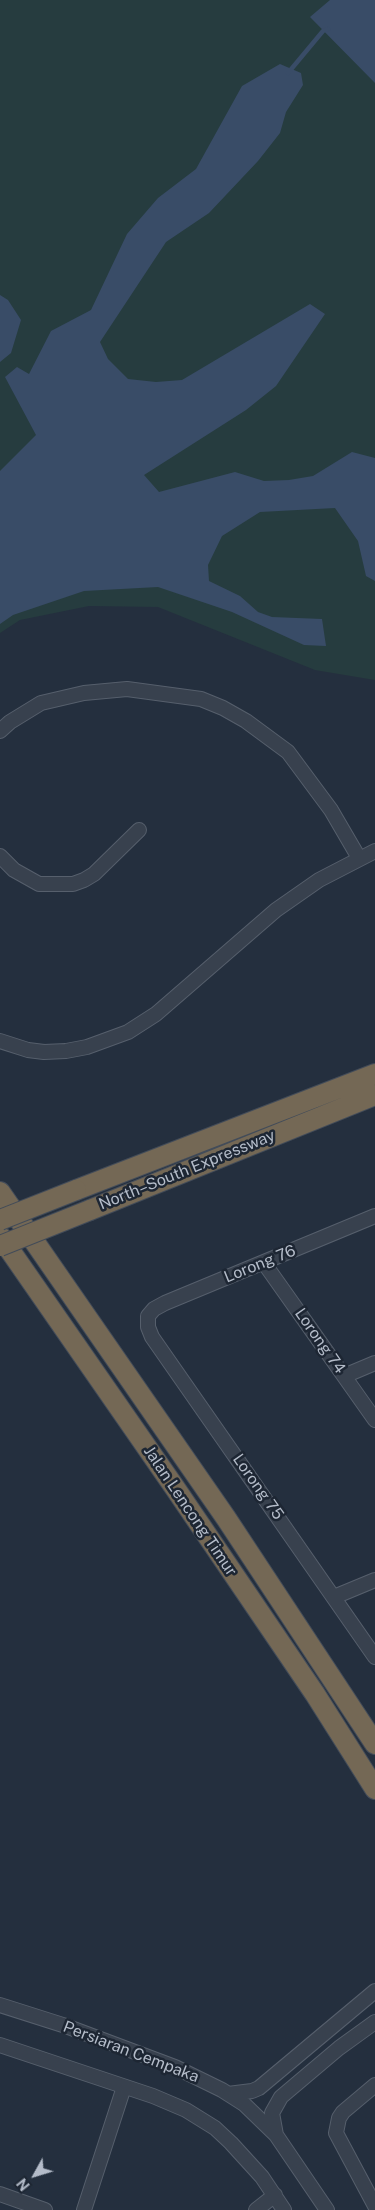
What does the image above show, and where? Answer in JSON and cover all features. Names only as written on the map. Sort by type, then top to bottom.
[{"type":"highway","name":"North–South Expressway","points":[[0,1220],[375,1074]]},
{"type":"highway","name":"North–South Expressway","points":[[0,1246],[375,1095]]},
{"type":"highway","name":"Jalan Lencong Timur","points":[[0,1192],[226,1518],[375,1744]]},
{"type":"highway","name":"Jalan Lencong Timur","points":[[0,1236],[315,1694],[375,1789]]},
{"type":"street","points":[[0,731],[10,722],[41,703],[84,693],[107,690],[134,690],[201,699],[223,708],[246,721],[288,752],[331,810],[360,858]]},
{"type":"street","points":[[0,856],[14,870],[39,884],[73,884],[94,874],[139,830]]},
{"type":"street","points":[[0,1041],[28,1050],[66,1051],[86,1047],[128,1032],[156,1014],[276,910],[319,880],[375,851]]},
{"type":"street","name":"Lorong 76","points":[[148,1316],[165,1303],[375,1216]]},
{"type":"street","name":"Lorong 74","points":[[264,1263],[375,1420]]},
{"type":"street","name":"Lorong 75","points":[[148,1316],[148,1326],[152,1336],[375,1656]]},
{"type":"street","points":[[344,1376],[375,1363]]},
{"type":"street","points":[[334,1597],[375,1580]]},
{"type":"street","points":[[228,2094],[252,2091],[259,2088],[375,1991]]},
{"type":"street","name":"Persiaran Cempaka","points":[[0,2005],[63,2025],[175,2067],[244,2104],[276,2135],[327,2210]]},
{"type":"street","points":[[276,2135],[272,2113],[281,2097],[339,2048],[375,2022]]},
{"type":"street","points":[[0,2045],[154,2096],[186,2110],[215,2128],[248,2160],[284,2210]]},
{"type":"street","points":[[375,2085],[339,2118],[336,2133],[375,2206]]},
{"type":"street","points":[[84,2210],[124,2087]]},
{"type":"street","points":[[0,2194],[45,2210]]},
{"type":"street","points":[[256,2210],[275,2196]]},
{"type":"green space","points":[[0,0],[375,0],[375,680],[315,670],[158,607],[89,606],[20,620],[0,633]]},
{"type":"water","points":[[330,0],[375,0],[375,83],[310,17]]},
{"type":"water","points":[[280,64],[301,73],[303,85],[286,112],[280,133],[258,161],[209,213],[166,242],[100,342],[108,359],[128,379],[156,382],[182,380],[310,304],[325,314],[276,386],[246,410],[144,475],[159,492],[235,472],[264,481],[289,480],[313,476],[352,452],[375,458],[375,581],[366,576],[358,541],[335,508],[260,512],[222,536],[208,565],[209,581],[240,596],[258,612],[272,617],[322,619],[326,646],[304,645],[232,612],[158,587],[84,591],[13,615],[0,624],[0,471],[36,435],[5,377],[17,367],[29,374],[51,331],[91,310],[127,234],[158,198],[196,169],[242,86]]},
{"type":"water","points":[[0,295],[8,300],[21,320],[11,353],[0,362]]},
{"type":"waterway","points":[[288,73],[323,31],[328,29]]}]
